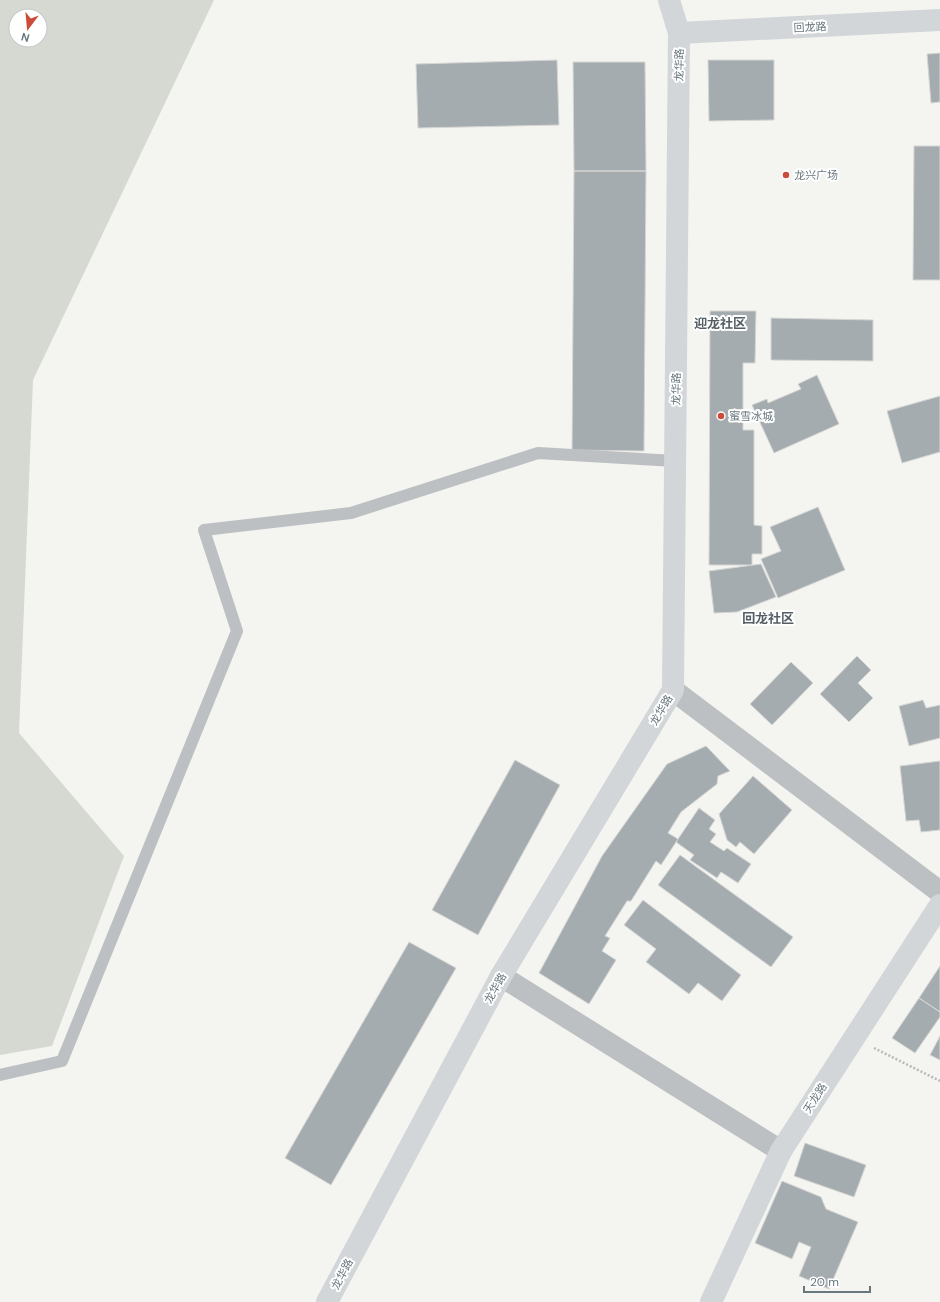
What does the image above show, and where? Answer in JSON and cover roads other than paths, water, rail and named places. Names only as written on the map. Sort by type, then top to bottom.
[{"type":"street","name":"龙华路","points":[[327,1302],[501,976],[673,690],[679,33],[668,0]]},
{"type":"street","name":"回龙路","points":[[679,33],[940,20]]},
{"type":"street","points":[[673,690],[940,892]]},
{"type":"street","name":"天龙路","points":[[711,1302],[781,1151],[940,905]]},
{"type":"street","points":[[501,976],[781,1151]]},
{"type":"lane","points":[[0,1075],[62,1061],[237,631],[204,530],[351,514],[538,453],[675,461]]},
{"type":"place","name":"龙兴广场","points":[[786,175]]},
{"type":"place","name":"蜜雪冰城","points":[[721,416]]},
{"type":"district","name":"迎龙社区","points":[[720,323]]},
{"type":"district","name":"回龙社区","points":[[768,618]]}]
